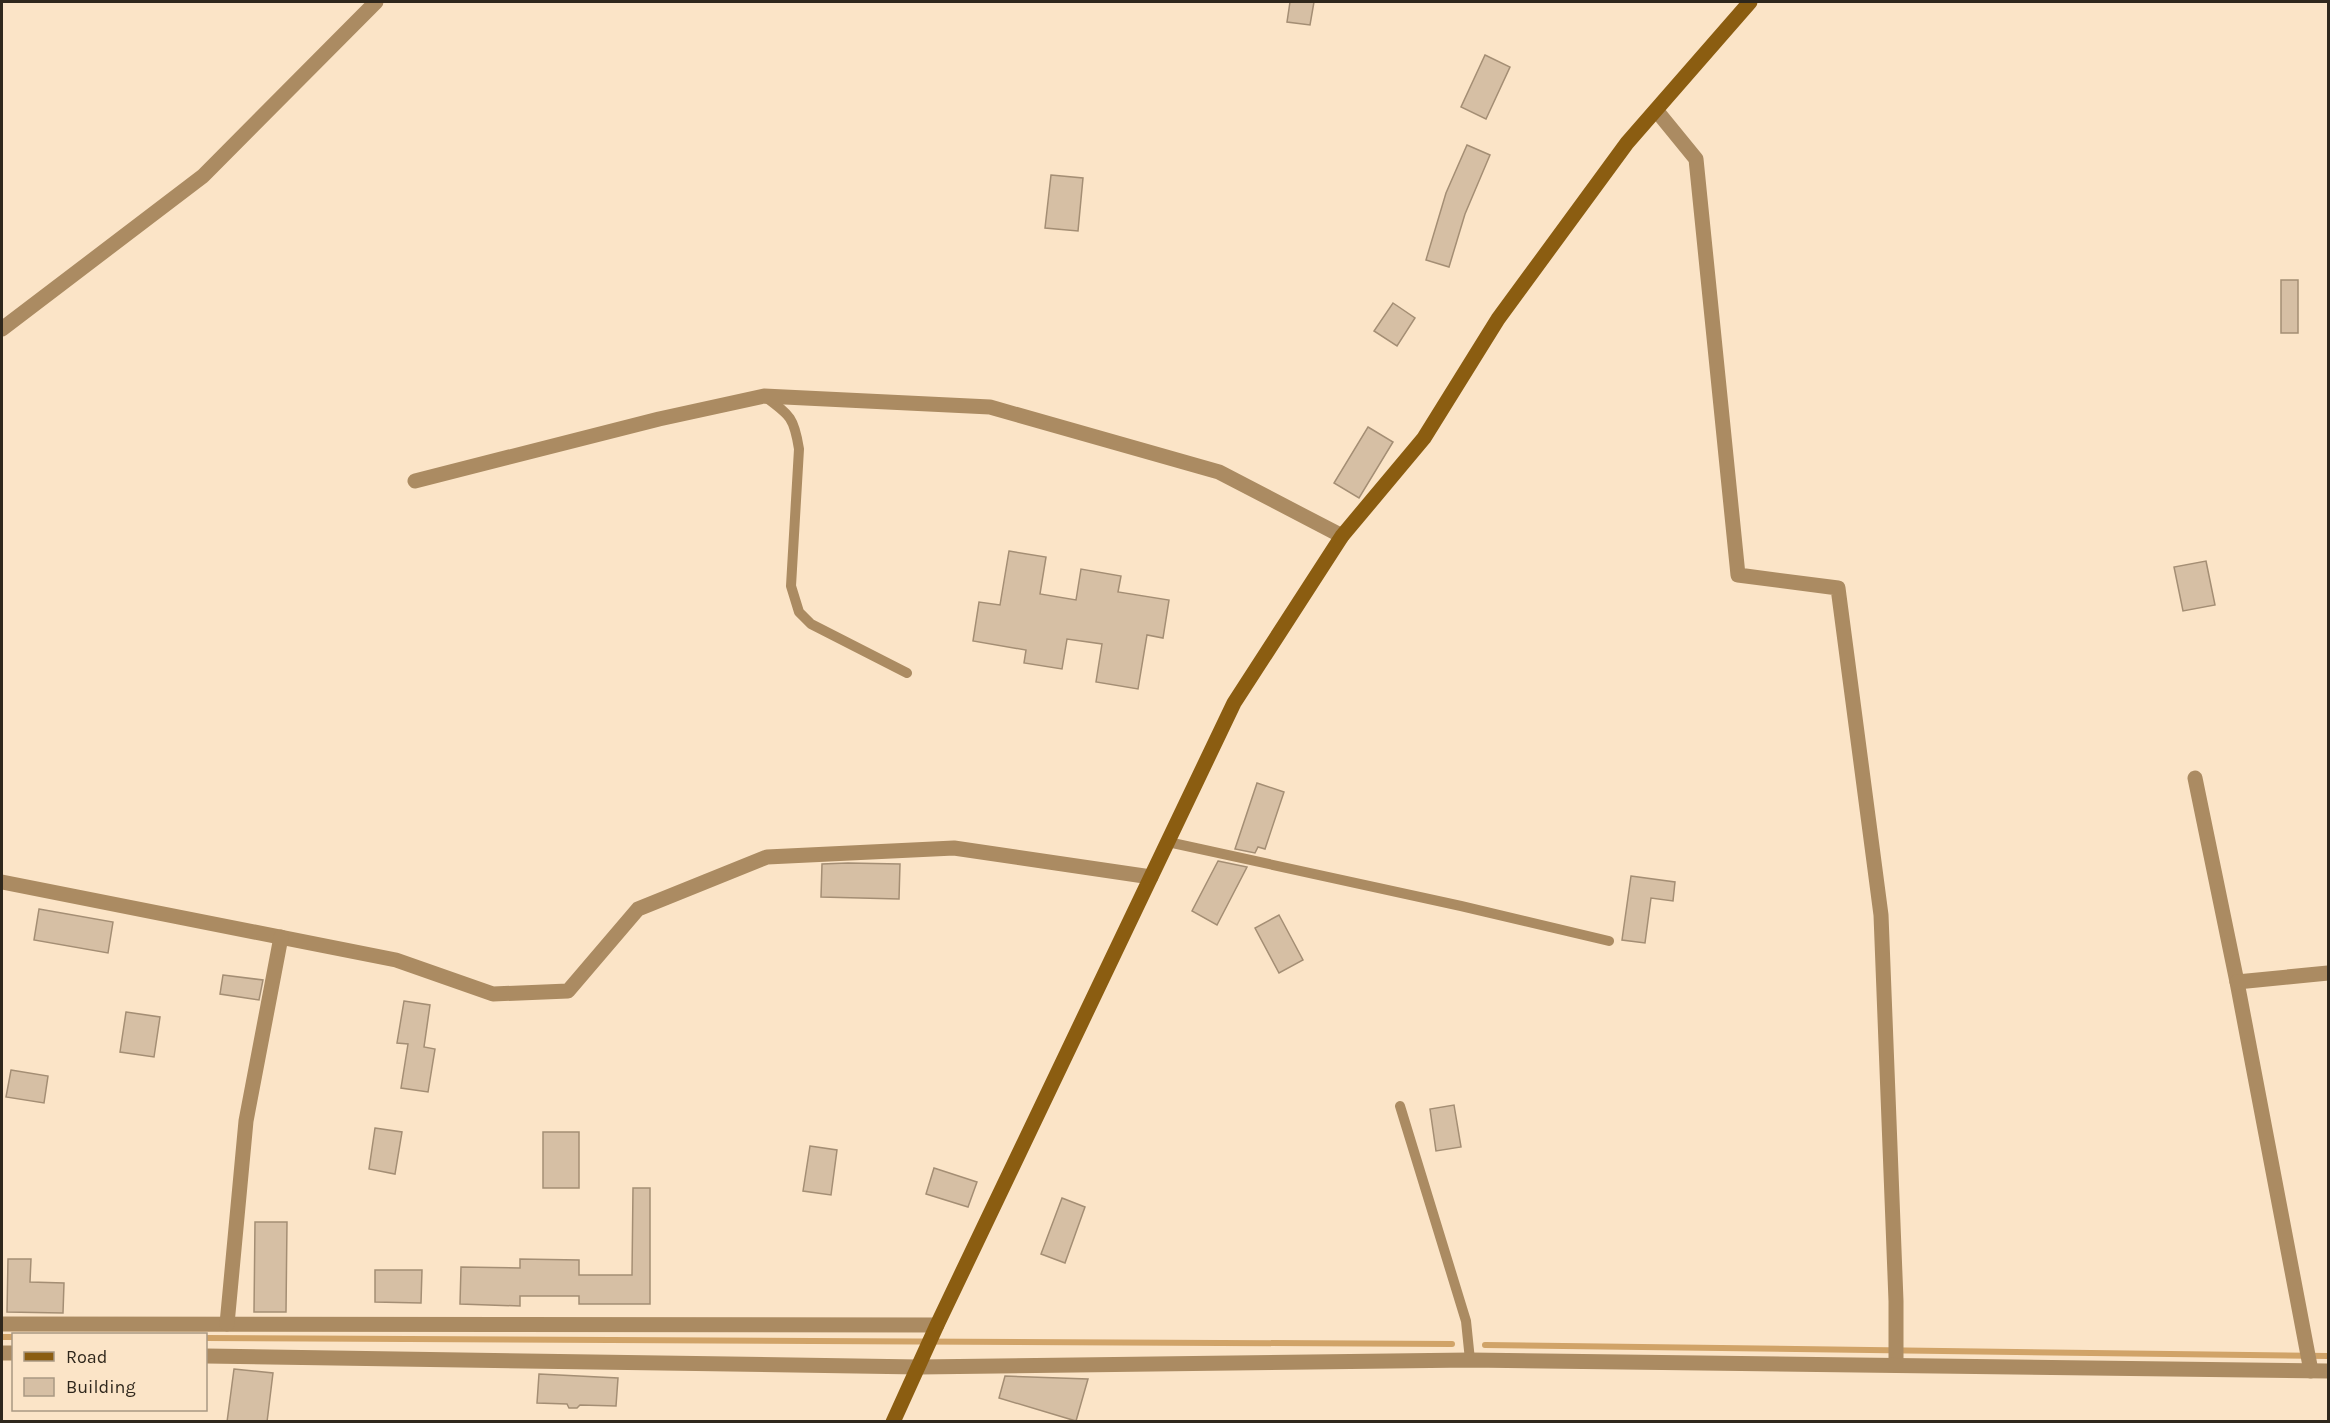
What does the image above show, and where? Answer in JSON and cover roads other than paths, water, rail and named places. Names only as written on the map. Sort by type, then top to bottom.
[{"type":"street","points":[[2,329],[203,176],[376,2]]},
{"type":"street","points":[[893,1422],[937,1325],[1234,704],[1342,536],[1424,438],[1498,319],[1627,143],[1750,2]]},
{"type":"street","points":[[1656,110],[1696,159],[1738,575],[1838,588],[1881,915],[1896,1301],[1896,1363]]},
{"type":"street","points":[[415,481],[647,422],[764,396],[990,407],[1219,472],[1342,536]]},
{"type":"street","points":[[2195,778],[2237,982],[2310,1368]]},
{"type":"street","points":[[2,882],[396,960],[493,994],[568,991],[638,909],[766,857],[954,848],[1151,877]]},
{"type":"street","points":[[227,1324],[246,1121],[281,937]]},
{"type":"street","points":[[2237,982],[2328,973]]},
{"type":"street","points":[[2,1324],[937,1325]]},
{"type":"street","points":[[207,1356],[1896,1363],[2310,1368],[2328,1371]]},
{"type":"lane","points":[[764,396],[789,414],[796,427],[799,450],[791,586],[799,612],[811,624],[907,673]]},
{"type":"lane","points":[[1168,842],[1609,941]]},
{"type":"lane","points":[[1400,1106],[1466,1321],[1470,1360]]},
{"type":"waterway","points":[[2,1337],[12,1337]]},
{"type":"waterway","points":[[207,1338],[1452,1344]]},
{"type":"waterway","points":[[1485,1345],[2328,1356]]}]
